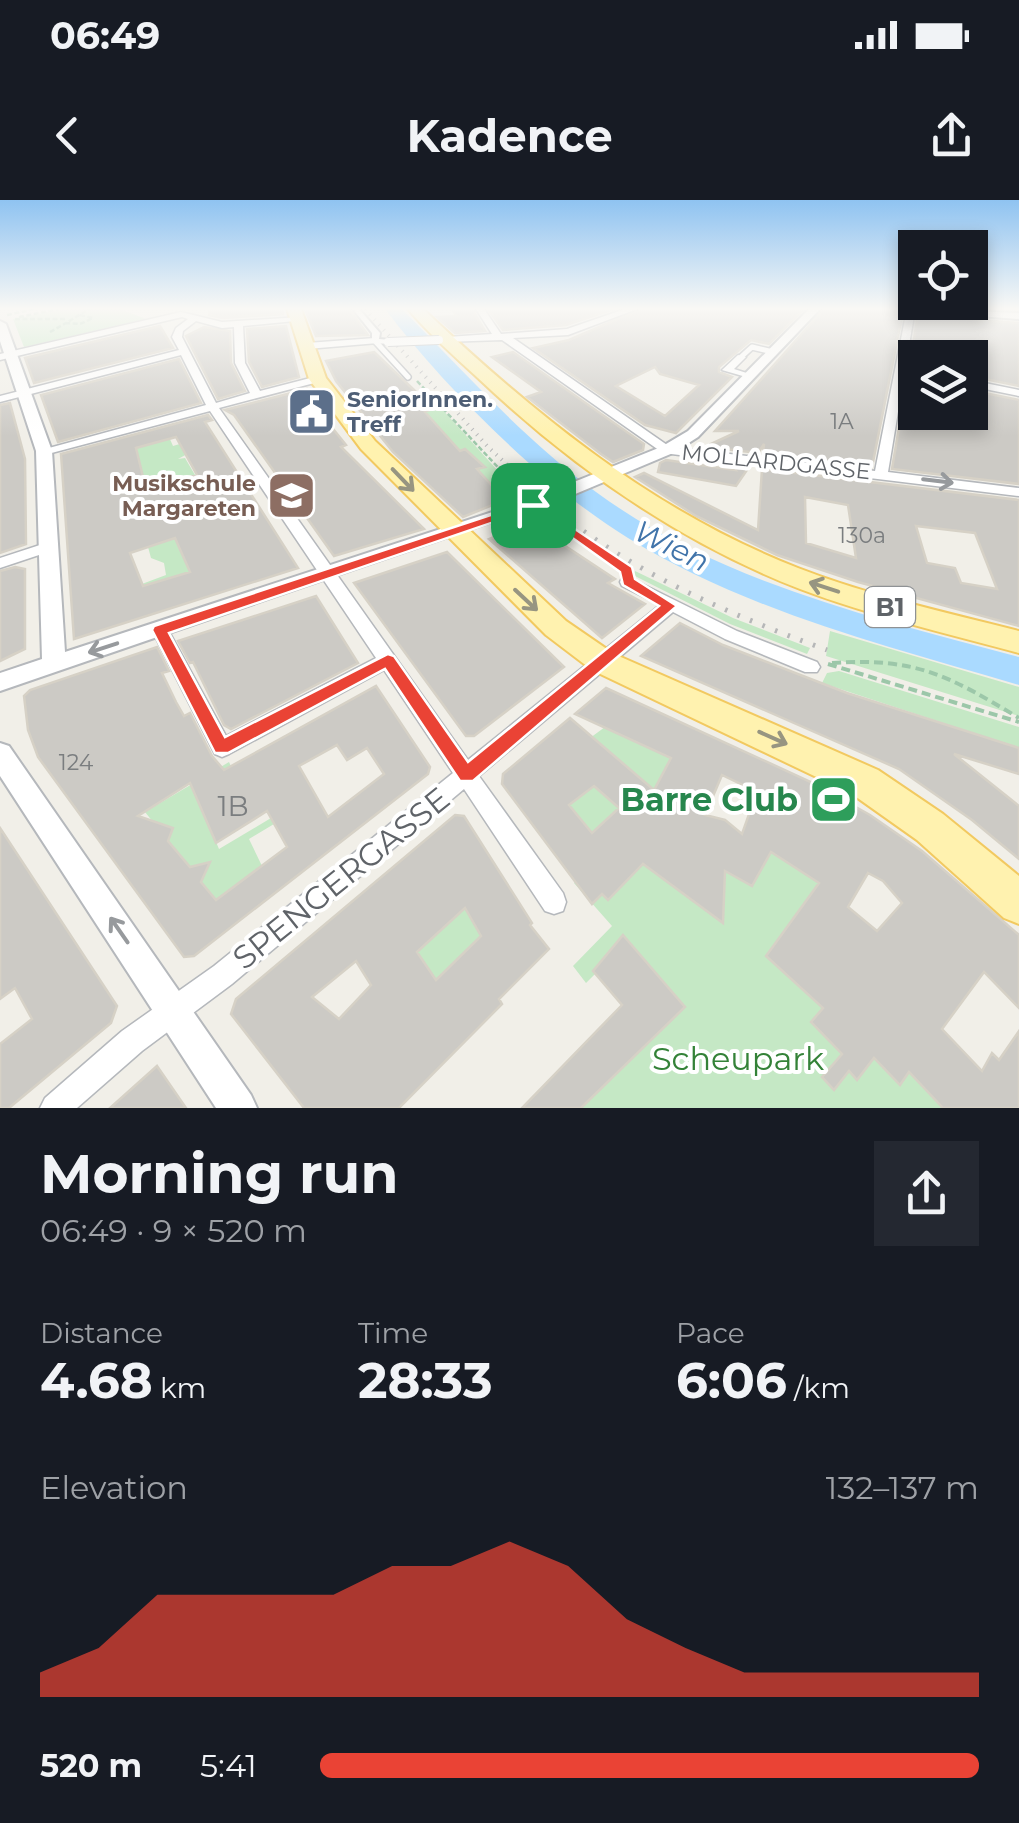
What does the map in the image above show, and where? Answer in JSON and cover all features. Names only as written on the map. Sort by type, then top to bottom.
[{"type":"main road","points":[[309,351],[318,379],[368,445],[454,534],[556,628],[603,662],[865,782],[897,801],[1019,903]]},
{"type":"main road","name":"B1","points":[[456,351],[598,479],[678,522],[787,574],[1019,642]]},
{"type":"street","points":[[239,351],[240,363],[256,394]]},
{"type":"street","name":"MOLLARDGASSE","points":[[523,351],[667,450],[1019,492]]},
{"type":"street","points":[[0,682],[454,534],[667,450],[693,434],[774,351]]},
{"type":"street","points":[[0,399],[186,352],[212,406],[554,902]]},
{"type":"street","points":[[5,356],[25,393],[44,451],[54,664]]},
{"type":"street","points":[[741,357],[727,370],[749,377]]},
{"type":"street","points":[[44,451],[318,379]]},
{"type":"street","points":[[988,387],[1019,393]]},
{"type":"street","points":[[881,474],[898,409]]},
{"type":"street","points":[[0,563],[46,548]]},
{"type":"street","points":[[628,582],[670,606],[812,667]]},
{"type":"street","name":"SPENGERGASSE","points":[[55,1108],[670,606]]},
{"type":"street","points":[[160,630],[222,748],[388,660]]},
{"type":"street","points":[[0,754],[3,764],[238,1108]]},
{"type":"street","points":[[971,862],[1019,884]]},
{"type":"lane","points":[[384,351],[408,378]]},
{"type":"lane","points":[[741,357],[747,351]]},
{"type":"lane","points":[[758,351],[768,358]]},
{"type":"lane","points":[[741,357],[768,358]]},
{"type":"path","points":[[408,378],[421,382],[536,504],[627,570],[628,582]]},
{"type":"path","points":[[812,667],[881,659],[930,667],[1019,720]]},
{"type":"path","points":[[832,662],[1019,720]]},
{"type":"green space","points":[[441,408],[508,482],[499,488],[508,499],[504,500],[475,470],[484,466],[465,449],[460,451],[425,412]]},
{"type":"green space","points":[[169,437],[173,446],[183,443],[189,453],[178,459],[185,458],[195,475],[204,473],[187,564],[190,572],[107,597],[166,575],[164,563],[151,558],[148,547],[161,543],[159,535],[105,529],[144,480],[139,462],[128,448]]},
{"type":"green space","points":[[635,571],[733,618],[810,648],[807,654],[730,624],[633,575]]},
{"type":"green space","points":[[830,631],[1019,687],[1019,716],[826,656]]},
{"type":"green space","points":[[839,671],[1019,727],[1019,748],[822,683],[827,673]]},
{"type":"green space","points":[[605,727],[673,755],[654,790],[590,738]]},
{"type":"green space","points":[[229,762],[234,773],[196,795],[219,849],[271,818],[274,824],[249,839],[262,866],[201,913],[214,898],[145,812]]},
{"type":"green space","points":[[594,786],[619,808],[592,833],[569,805]]},
{"type":"green space","name":"Scheupark","points":[[637,823],[752,885],[772,852],[819,883],[767,955],[854,969],[812,1023],[854,1067],[850,1073],[857,1080],[884,1045],[877,1061],[899,1084],[909,1072],[943,1108],[581,1108],[685,1007],[623,936],[586,983],[573,966],[612,926],[574,883],[615,844],[723,922],[724,895]]},
{"type":"green space","points":[[465,908],[481,936],[436,980],[417,952]]},
{"type":"building","points":[[53,351],[160,351],[34,383],[25,358]]},
{"type":"building","points":[[194,351],[231,351],[231,363],[245,391],[218,399]]},
{"type":"building","points":[[248,351],[292,351],[299,377],[262,387],[249,362]]},
{"type":"building","points":[[538,351],[738,351],[719,367],[719,372],[732,377],[676,433],[645,425]],"holes":[[[655,367],[660,374],[699,385],[665,416],[616,386]]]},
{"type":"building","points":[[786,351],[895,351],[872,467],[763,454],[764,444],[758,453],[715,448],[711,444],[739,431],[715,431]]},
{"type":"building","points":[[988,351],[1019,351],[1019,386],[988,380]]},
{"type":"building","points":[[374,352],[433,408],[425,412],[460,451],[465,449],[485,467],[477,469],[505,500],[463,517],[393,452],[336,381],[326,361]]},
{"type":"building","points":[[513,352],[644,444],[643,450],[613,462],[601,454],[527,397],[541,392],[492,357]]},
{"type":"building","points":[[179,359],[201,403],[58,442],[41,395]]},
{"type":"building","points":[[307,389],[313,398],[309,399],[346,445],[341,447],[424,529],[334,556],[234,415],[225,410]]},
{"type":"building","points":[[988,394],[1019,400],[1019,484],[892,469],[899,430],[988,430]]},
{"type":"building","points":[[10,403],[25,459],[26,544],[0,553],[0,405]]},
{"type":"building","points":[[208,415],[212,420],[205,422],[298,568],[74,639],[61,454]],"holes":[[[176,437],[197,475],[146,489],[136,448]],[[175,538],[190,572],[143,586],[130,553]]]},
{"type":"building","points":[[666,460],[735,470],[730,465],[749,467],[736,486],[658,472],[660,463]]},
{"type":"building","points":[[762,469],[1019,500],[1019,626],[858,582],[777,555],[696,516],[635,477],[644,473],[758,530]],"holes":[[[805,497],[848,505],[856,558],[806,543]],[[916,526],[975,533],[997,589],[961,583],[955,568],[927,563]]]},
{"type":"building","points":[[529,522],[615,579],[608,583],[645,604],[602,638],[489,539]]},
{"type":"building","points":[[447,552],[564,667],[474,736],[466,736],[354,583]]},
{"type":"building","points":[[25,569],[25,649],[0,661],[0,571]]},
{"type":"building","points":[[316,596],[358,663],[231,729],[224,725],[193,662],[190,663],[178,641]]},
{"type":"building","points":[[680,623],[723,645],[847,693],[1019,748],[1019,774],[954,754],[1019,806],[1019,859],[899,769],[641,656]]},
{"type":"building","points":[[157,647],[169,671],[162,673],[176,702],[184,716],[190,713],[212,756],[224,770],[376,686],[430,767],[428,774],[194,956],[184,957],[38,757],[28,730],[24,696],[30,690]],"holes":[[[337,745],[347,760],[367,748],[384,774],[328,817],[299,766]],[[190,783],[216,843],[267,811],[287,847],[216,900],[201,882],[210,862],[190,867],[168,841],[173,828],[138,816]]]},
{"type":"building","points":[[606,688],[813,783],[870,815],[922,851],[1019,935],[1019,1008],[984,972],[942,1029],[982,1071],[992,1053],[999,1060],[1019,1031],[1019,1108],[943,1108],[909,1072],[900,1085],[874,1058],[857,1080],[849,1071],[834,1090],[822,1077],[842,1054],[811,1022],[823,1008],[766,956],[819,883],[771,852],[752,886],[725,871],[723,923],[643,864],[608,900],[602,894],[592,904],[502,784],[503,774],[570,718],[654,790],[671,758],[575,714]],"holes":[[[722,775],[757,792],[742,834],[725,820],[705,815]],[[594,786],[619,808],[592,833],[569,805]],[[868,873],[883,881],[902,903],[877,931],[848,907]]]},
{"type":"building","points":[[455,815],[464,816],[530,925],[549,949],[499,999],[502,1004],[399,1108],[304,1108],[231,1014],[236,999]],"holes":[[[465,908],[481,936],[436,980],[417,952]],[[356,961],[371,985],[339,1019],[312,997]]]},
{"type":"building","points":[[0,828],[117,1006],[111,1023],[9,1108],[0,1108],[0,1044],[32,1019],[15,988],[0,999]]},
{"type":"building","points":[[623,935],[685,1007],[581,1108],[522,1108],[622,1005],[593,971]]},
{"type":"building","points":[[157,1066],[186,1108],[110,1108]]},
{"type":"waterway","name":"Wien","points":[[433,351],[538,457],[590,500],[639,532],[742,583],[796,604],[1019,671]]},
{"type":"railway","points":[[403,351],[488,447],[565,518]]},
{"type":"railway","points":[[562,515],[624,557],[689,593],[827,650]]},
{"type":"place","name":"SeniorInnen. Treff","points":[[312,412]]},
{"type":"place","name":"Musikschule Margareten","points":[[291,496]]},
{"type":"place","name":"Barre Club","points":[[833,799]]},
{"type":"route","points":[[533,505],[627,570],[628,582],[670,606],[466,775],[388,660],[222,748],[160,630],[533,505]]}]
